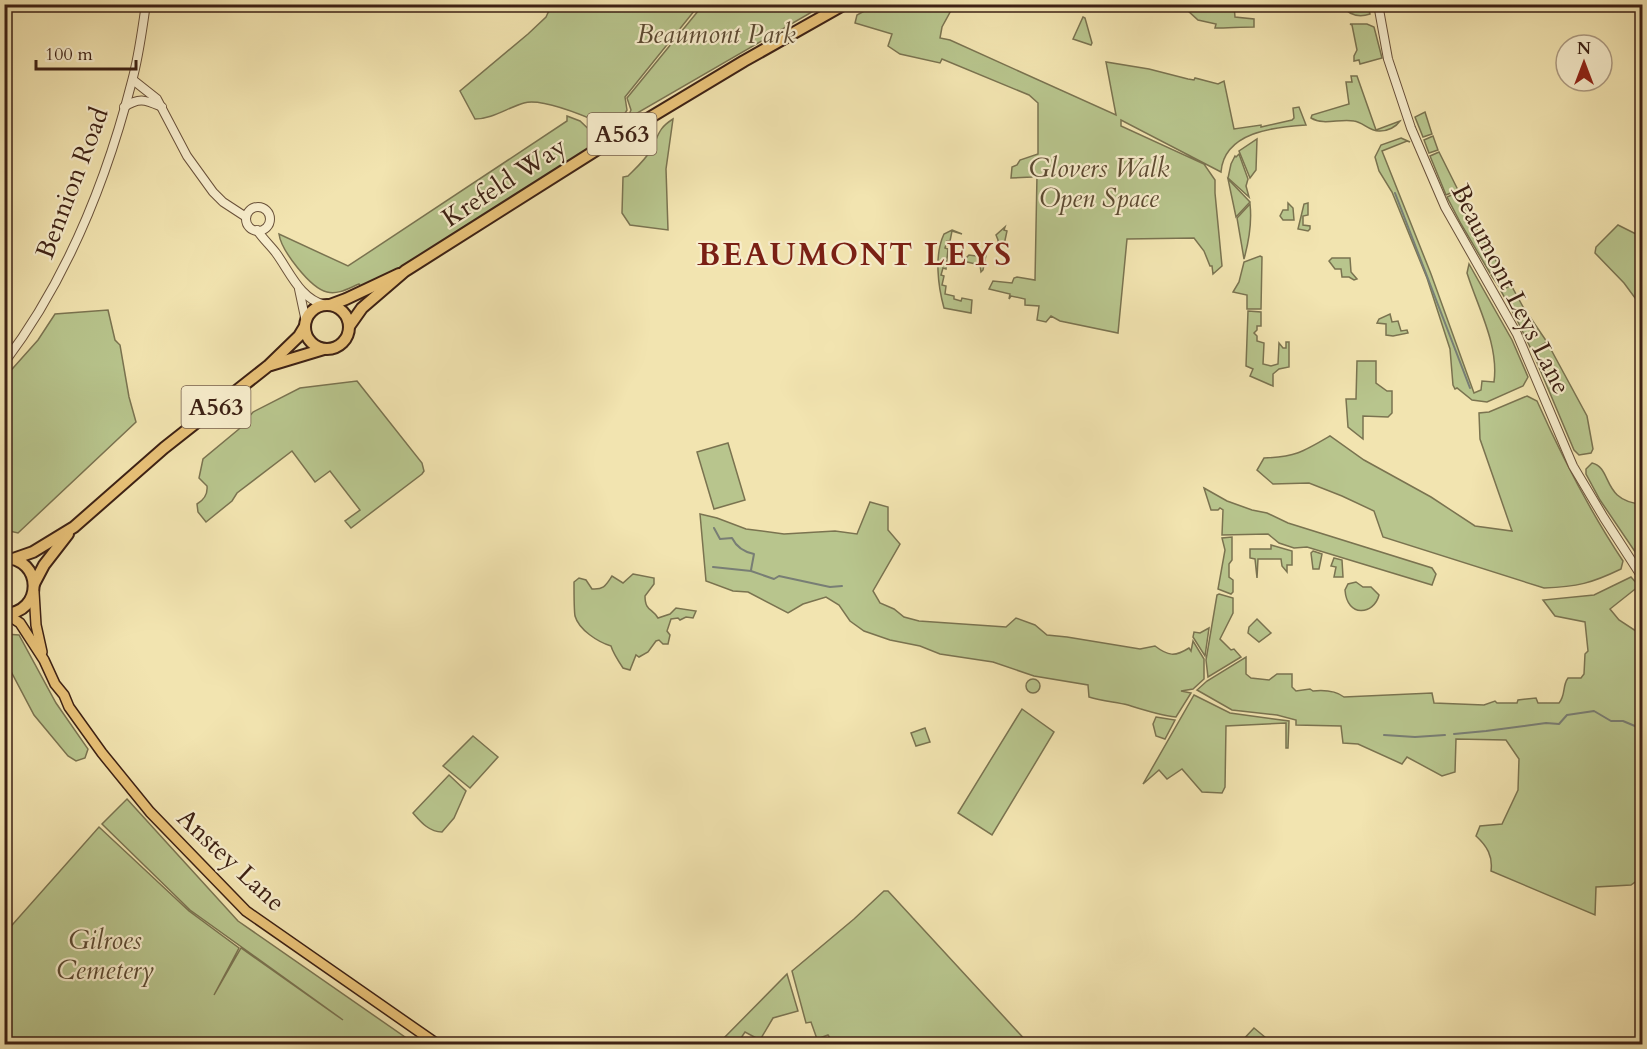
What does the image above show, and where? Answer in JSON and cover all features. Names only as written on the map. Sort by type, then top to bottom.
[{"type":"highway","name":"Krefeld Way","points":[[350,325],[362,308],[405,272],[614,139],[845,4]]},
{"type":"highway","name":"Krefeld Way","points":[[327,305],[346,299],[405,272]]},
{"type":"highway","points":[[327,305],[341,310],[350,325],[348,336],[340,345],[333,349],[324,349],[312,344],[305,324],[315,309],[327,305]]},
{"type":"highway","name":"A563","points":[[7,558],[33,552],[74,527],[164,448],[268,366],[299,336],[305,324]]},
{"type":"highway","name":"A563","points":[[268,366],[324,349]]},
{"type":"highway","name":"A563","points":[[34,588],[44,565],[74,527]]},
{"type":"highway","points":[[6,614],[24,608],[31,600],[34,588],[31,573],[25,565],[7,558]]},
{"type":"main road","name":"Anstey Lane","points":[[34,588],[36,625],[44,660]]},
{"type":"main road","name":"Anstey Lane","points":[[6,614],[20,623],[44,660],[69,707],[119,775],[150,812],[214,880],[246,910],[437,1044]]},
{"type":"street","name":"Bennion Road","points":[[4,363],[30,326],[68,257],[102,176],[133,80],[146,4]]},
{"type":"street","name":"Beaumont Leys Lane","points":[[1378,4],[1388,59],[1411,128],[1445,207],[1517,334],[1573,466],[1642,577]]},
{"type":"street","points":[[133,80],[162,107],[187,156],[213,192],[223,202],[246,217]]},
{"type":"street","points":[[124,107],[136,100],[162,107]]},
{"type":"street","points":[[266,228],[257,230],[251,228],[247,223],[246,217],[251,209],[256,207],[266,210],[270,220],[266,228],[276,253]]},
{"type":"street","points":[[257,230],[276,253],[299,289],[314,300],[327,305]]},
{"type":"street","points":[[299,289],[305,324]]},
{"type":"green space","points":[[552,4],[699,5],[625,97],[627,110],[621,120],[605,125],[564,109],[532,102],[475,119],[460,91],[546,17]]},
{"type":"green space","name":"Beaumont Park","points":[[703,5],[824,5],[627,119],[631,110],[627,98]]},
{"type":"green space","name":"Glovers Walk Open Space","points":[[875,5],[954,5],[942,27],[940,38],[950,40],[1116,115],[1106,62],[1218,84],[1224,81],[1234,129],[1261,125],[1261,127],[1292,120],[1294,118],[1293,108],[1299,107],[1306,125],[1266,130],[1241,140],[1231,148],[1224,159],[1221,172],[1121,120],[1121,126],[1204,164],[1215,180],[1222,266],[1213,274],[1212,266],[1194,238],[1127,239],[1118,333],[1060,321],[1051,316],[1046,322],[1037,320],[1039,306],[1025,305],[1025,299],[1011,296],[1009,299],[1010,294],[989,289],[993,281],[1012,283],[1017,277],[1035,280],[1037,175],[1011,178],[1012,167],[1020,160],[1038,154],[1038,103],[1029,95],[942,59],[940,63],[900,54],[888,46],[892,34],[855,23],[857,15]]},
{"type":"green space","points":[[1234,5],[1235,17],[1254,19],[1254,27],[1215,28],[1216,24],[1198,20],[1188,11],[1180,9],[1180,6]]},
{"type":"green space","points":[[1341,5],[1368,5],[1370,14],[1361,16],[1354,14]]},
{"type":"green space","points":[[1083,17],[1085,18],[1091,45],[1073,39]]},
{"type":"green space","points":[[1350,24],[1367,24],[1374,27],[1382,58],[1360,64],[1359,60],[1354,61],[1357,50]]},
{"type":"green space","points":[[1351,76],[1357,76],[1376,130],[1400,121],[1396,125],[1386,130],[1376,131],[1354,121],[1327,122],[1311,118],[1312,115],[1349,104],[1346,82],[1352,82]]},
{"type":"green space","points":[[1425,112],[1432,134],[1423,137],[1415,117]]},
{"type":"green space","points":[[567,116],[580,121],[598,138],[596,141],[598,145],[427,253],[361,288],[359,284],[335,293],[320,289],[297,268],[281,241],[279,234],[348,266],[567,121]]},
{"type":"green space","points":[[673,119],[666,169],[668,230],[630,225],[622,213],[623,177],[628,176],[643,161],[661,130]]},
{"type":"green space","points":[[1433,136],[1438,150],[1429,153],[1424,140]]},
{"type":"green space","points":[[1401,138],[1410,142],[1407,141],[1382,151],[1431,274],[1474,393],[1481,390],[1482,381],[1494,382],[1495,368],[1491,340],[1467,273],[1469,264],[1512,340],[1528,377],[1523,386],[1487,402],[1472,400],[1457,388],[1455,389],[1453,385],[1450,349],[1427,278],[1392,192],[1379,171],[1375,157],[1381,145]]},
{"type":"green space","points":[[1257,139],[1256,170],[1250,178],[1239,151]]},
{"type":"green space","points":[[1439,152],[1458,190],[1446,195],[1430,156]]},
{"type":"green space","points":[[1239,154],[1248,179],[1246,186],[1249,197],[1228,178],[1231,164],[1235,156]]},
{"type":"green space","points":[[1228,179],[1250,202],[1236,217]]},
{"type":"green space","points":[[1458,192],[1500,267],[1490,273],[1447,197]]},
{"type":"green space","points":[[1288,203],[1293,208],[1294,220],[1283,220],[1280,216],[1283,210],[1288,210]]},
{"type":"green space","points":[[1308,203],[1308,215],[1303,216],[1303,225],[1310,226],[1308,231],[1298,229],[1304,204]]},
{"type":"green space","points":[[1250,204],[1250,232],[1244,259],[1237,218]]},
{"type":"green space","points":[[1618,225],[1642,237],[1642,305],[1595,253],[1596,247]]},
{"type":"green space","points":[[1005,227],[1004,230],[1007,231],[1004,245],[998,247],[996,235]]},
{"type":"green space","points":[[952,230],[962,234],[952,231],[950,241],[947,241],[946,269],[943,268],[941,275],[944,276],[942,285],[946,286],[945,294],[954,296],[954,299],[972,300],[971,313],[944,308],[938,271],[939,251],[944,234]]},
{"type":"green space","points":[[977,253],[986,255],[981,272],[980,265],[963,261],[969,255],[976,256]]},
{"type":"green space","points":[[1262,257],[1261,309],[1247,309],[1247,295],[1233,292],[1239,282],[1244,262]]},
{"type":"green space","points":[[1332,258],[1350,258],[1351,272],[1357,279],[1342,277],[1341,269],[1335,269],[1329,261]]},
{"type":"green space","points":[[1502,269],[1509,282],[1500,288],[1491,275]]},
{"type":"green space","points":[[1511,285],[1527,314],[1515,316],[1501,291]]},
{"type":"green space","points":[[108,310],[115,340],[120,345],[136,422],[18,533],[5,530],[5,377],[38,340],[55,314]]},
{"type":"green space","points":[[1248,311],[1261,312],[1261,326],[1257,326],[1254,333],[1257,341],[1264,343],[1263,364],[1271,366],[1278,364],[1279,343],[1286,348],[1286,342],[1289,342],[1289,367],[1279,369],[1273,374],[1273,386],[1250,376],[1253,369],[1246,366]]},
{"type":"green space","points":[[1390,314],[1392,322],[1398,321],[1401,331],[1407,330],[1408,333],[1386,335],[1386,324],[1377,323],[1379,319]]},
{"type":"green space","points":[[1530,317],[1547,342],[1532,351],[1517,320]]},
{"type":"green space","points":[[1548,344],[1587,416],[1593,449],[1591,453],[1579,455],[1574,450],[1533,353]]},
{"type":"green space","points":[[1357,361],[1376,361],[1376,383],[1387,391],[1392,391],[1392,413],[1388,417],[1363,416],[1363,439],[1348,427],[1346,399],[1356,399]]},
{"type":"green space","points":[[357,381],[422,463],[424,471],[422,474],[351,528],[345,521],[360,510],[330,471],[315,482],[292,451],[237,493],[232,501],[206,522],[198,512],[197,504],[204,499],[207,492],[207,486],[199,478],[203,459],[239,429],[253,412],[300,388]]},
{"type":"green space","points":[[1527,396],[1537,401],[1577,483],[1623,561],[1621,569],[1584,583],[1544,588],[1383,537],[1374,511],[1309,483],[1273,484],[1257,470],[1264,458],[1298,453],[1330,436],[1364,460],[1431,497],[1475,526],[1512,531],[1480,439],[1479,413],[1489,412]]},
{"type":"green space","points":[[728,443],[745,500],[714,509],[697,452]]},
{"type":"green space","points":[[1592,463],[1603,471],[1620,497],[1629,502],[1642,504],[1642,562],[1600,500],[1586,474],[1586,469]]},
{"type":"green space","points":[[1204,488],[1227,501],[1267,513],[1288,523],[1432,568],[1436,574],[1432,585],[1307,547],[1294,548],[1279,543],[1268,534],[1222,535],[1223,510],[1220,508],[1211,510]]},
{"type":"green space","points":[[870,502],[888,507],[888,530],[900,544],[873,591],[880,603],[894,609],[904,617],[919,621],[1006,627],[1016,618],[1035,625],[1047,635],[1140,649],[1155,646],[1172,654],[1189,648],[1191,651],[1193,641],[1204,659],[1204,679],[1193,689],[1181,691],[1191,693],[1176,717],[1164,715],[1089,697],[1088,685],[1034,676],[993,662],[940,654],[920,646],[890,640],[864,631],[850,621],[839,605],[826,597],[803,604],[788,613],[748,592],[733,591],[706,581],[700,514],[746,529],[784,534],[835,531],[857,534]]},
{"type":"green space","points":[[1232,537],[1232,560],[1229,564],[1229,577],[1233,580],[1231,594],[1218,589],[1225,550],[1222,538]]},
{"type":"green space","points":[[1271,545],[1292,551],[1292,565],[1287,565],[1287,572],[1282,566],[1281,559],[1258,559],[1257,578],[1255,559],[1250,558],[1250,549],[1271,549]]},
{"type":"green space","points":[[1313,551],[1322,554],[1319,569],[1313,569],[1311,553]]},
{"type":"green space","points":[[1334,558],[1342,560],[1343,577],[1334,577],[1336,567],[1331,566]]},
{"type":"green space","points":[[633,574],[654,578],[654,584],[645,596],[645,601],[658,618],[670,614],[676,608],[696,611],[693,618],[671,619],[667,631],[670,635],[668,644],[656,641],[648,652],[639,657],[636,655],[630,670],[623,668],[611,646],[600,642],[580,626],[575,616],[574,582],[579,578],[586,580],[592,589],[599,589],[612,576],[623,583]]},
{"type":"green space","points":[[1631,577],[1639,586],[1610,609],[1619,620],[1642,635],[1642,877],[1631,885],[1596,887],[1595,915],[1491,871],[1488,852],[1476,836],[1480,826],[1502,824],[1518,790],[1519,759],[1506,740],[1456,739],[1455,772],[1442,776],[1407,757],[1402,764],[1358,744],[1343,743],[1341,726],[1296,725],[1296,720],[1277,715],[1232,710],[1197,690],[1207,681],[1246,657],[1246,674],[1251,678],[1269,680],[1277,674],[1292,674],[1292,687],[1296,691],[1310,689],[1329,691],[1344,697],[1432,693],[1434,703],[1484,705],[1495,701],[1497,703],[1517,703],[1518,700],[1536,698],[1538,703],[1559,703],[1568,678],[1581,678],[1584,674],[1585,654],[1588,651],[1585,622],[1555,616],[1543,600],[1594,595]]},
{"type":"green space","points":[[1356,582],[1363,587],[1371,587],[1379,595],[1372,607],[1367,610],[1355,609],[1347,599],[1345,590],[1348,584]]},
{"type":"green space","points":[[1219,594],[1233,598],[1233,613],[1220,639],[1241,657],[1208,677],[1206,660]]},
{"type":"green space","points":[[1257,619],[1271,633],[1259,642],[1248,633],[1249,627]]},
{"type":"green space","points":[[1209,628],[1205,656],[1193,637],[1194,632],[1200,633]]},
{"type":"green space","points":[[5,634],[19,635],[56,703],[88,749],[85,758],[76,761],[68,756],[34,715],[5,660]]},
{"type":"green space","points":[[1033,679],[1038,681],[1040,686],[1038,691],[1033,693],[1028,691],[1026,686],[1028,681]]},
{"type":"green space","points":[[1194,695],[1230,713],[1289,721],[1288,748],[1286,748],[1286,723],[1226,726],[1225,787],[1222,793],[1202,792],[1182,769],[1167,779],[1159,770],[1143,784]]},
{"type":"green space","points":[[1022,709],[1054,732],[992,835],[958,813]]},
{"type":"green space","points":[[1156,717],[1175,720],[1165,739],[1156,736],[1153,724]]},
{"type":"green space","points":[[925,728],[930,742],[916,746],[911,733]]},
{"type":"green space","points":[[473,736],[498,757],[470,788],[443,766]]},
{"type":"green space","points":[[449,775],[466,791],[454,818],[442,832],[437,832],[426,826],[413,813]]},
{"type":"green space","name":"Gilroes Cemetery","points":[[127,799],[238,921],[415,1044],[5,1044],[5,933],[99,827],[189,911],[239,948],[214,995],[241,948],[343,1020],[190,910],[102,824]]},
{"type":"green space","points":[[884,891],[888,891],[1029,1044],[841,1044],[828,1035],[817,1039],[811,1022],[806,1023],[792,971]]},
{"type":"green space","points":[[787,974],[798,1011],[773,1018],[760,1040],[745,1032],[741,1038],[729,1044],[718,1044]]},
{"type":"green space","points":[[1254,1028],[1272,1043],[1239,1044]]},
{"type":"waterway","points":[[1395,193],[1470,388]]},
{"type":"waterway","points":[[714,528],[720,539],[732,538],[741,549],[754,554],[751,570]]},
{"type":"waterway","points":[[713,567],[751,571],[774,579],[779,576],[830,587],[842,586]]},
{"type":"waterway","points":[[1454,734],[1546,723],[1559,724],[1567,715],[1594,711],[1611,721],[1623,721],[1642,729]]},
{"type":"waterway","points":[[1384,735],[1415,737],[1445,735]]},
{"type":"district","name":"BEAUMONT LEYS","points":[[855,255]]}]
